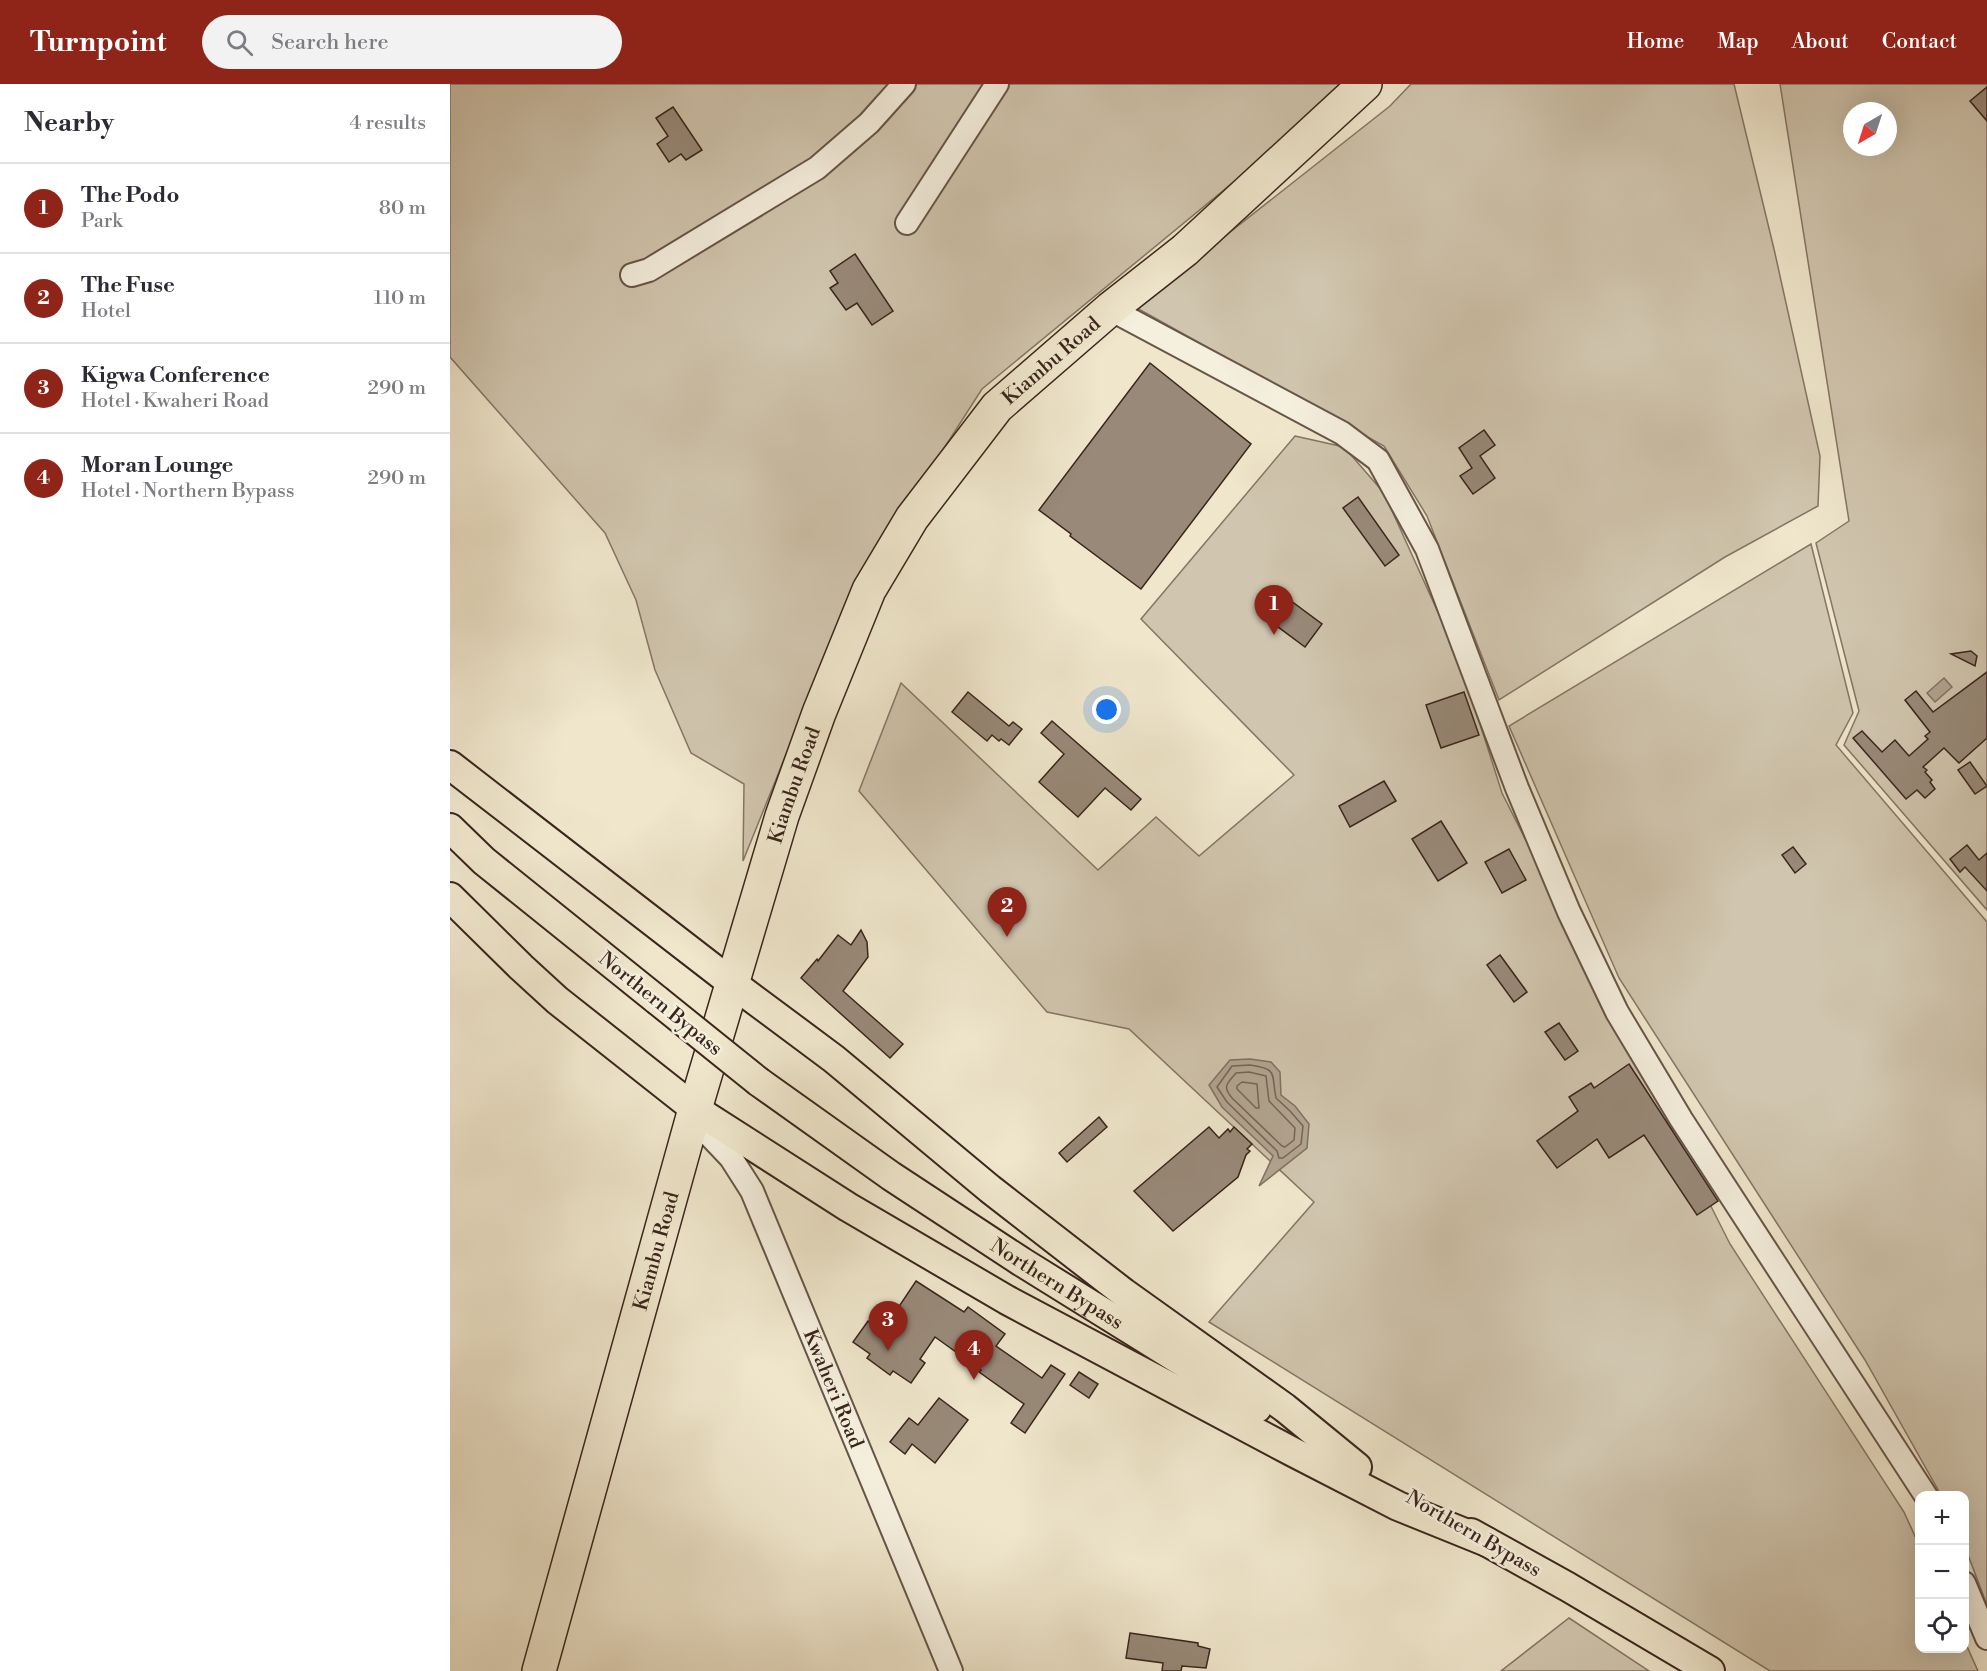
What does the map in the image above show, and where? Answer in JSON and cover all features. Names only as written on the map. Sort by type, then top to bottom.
[{"type":"highway","name":"Kiambu Road","points":[[539,1671],[694,1113],[782,816],[819,713],[869,590],[912,518],[997,407],[1110,309],[1185,250],[1363,84]]},
{"type":"main road","points":[[450,765],[834,1059],[990,1189],[1124,1293],[1220,1359],[1357,1467]]},
{"type":"main road","name":"Northern Bypass","points":[[450,828],[484,861],[759,1082],[891,1176],[1022,1262],[1281,1423],[1710,1671]]},
{"type":"main road","points":[[450,897],[520,967],[557,1000],[694,1113],[1007,1300],[1398,1506],[1487,1542]]},
{"type":"street","points":[[632,274],[649,270],[817,168],[869,123],[904,84]]},
{"type":"street","points":[[907,224],[997,84]]},
{"type":"street","points":[[1110,309],[1342,433],[1378,460],[1427,549],[1517,788],[1569,912],[1617,1012],[1682,1119],[1923,1491]]},
{"type":"street","name":"Kwaheri Road","points":[[694,1113],[731,1158],[752,1191],[951,1671]]},
{"type":"street","points":[[1969,1593],[1987,1638]]},
{"type":"shaded area","points":[[450,84],[1344,84],[1275,148],[982,389],[919,487],[800,720],[743,861],[744,784],[691,753],[655,670],[636,600],[605,533],[450,357]]},
{"type":"shaded area","points":[[1411,84],[1734,84],[1774,249],[1820,456],[1818,506],[1725,557],[1499,700],[1427,516],[1384,446],[1135,307],[1390,106]]},
{"type":"shaded area","points":[[1780,84],[1987,84],[1987,910],[1844,745],[1859,711],[1816,543],[1849,521]]},
{"type":"shaded area","points":[[1295,436],[1344,447],[1384,493],[1460,661],[1502,793],[1730,1244],[1904,1512],[1915,1536],[1915,1653],[1969,1653],[1969,1651],[1978,1671],[1770,1671],[1209,1322],[1314,1202],[1129,1029],[1047,1012],[859,791],[901,683],[1098,870],[1156,817],[1199,856],[1294,775],[1141,619]]},
{"type":"shaded area","points":[[1811,544],[1853,713],[1836,745],[1987,922],[1987,1605],[1969,1558],[1969,1491],[1939,1491],[1865,1360],[1619,978],[1509,726]]},
{"type":"shaded area","points":[[1569,1618],[1649,1671],[1501,1671]]},
{"type":"water","points":[[1944,678],[1952,687],[1935,702],[1927,693]]},
{"type":"water","points":[[1250,1059],[1271,1062],[1280,1072],[1281,1095],[1295,1106],[1309,1124],[1307,1148],[1259,1186],[1273,1156],[1222,1107],[1209,1085],[1230,1060]]},
{"type":"building","points":[[1987,87],[1987,121],[1970,101]]},
{"type":"building","points":[[673,107],[702,150],[686,160],[681,154],[669,162],[657,144],[668,136],[656,118]]},
{"type":"building","points":[[855,254],[893,311],[872,325],[857,303],[846,310],[830,288],[838,283],[830,271]]},
{"type":"building","points":[[1150,363],[1251,444],[1141,589],[1039,510]]},
{"type":"building","points":[[1484,430],[1495,445],[1480,456],[1495,478],[1473,494],[1460,476],[1472,468],[1459,448]]},
{"type":"building","points":[[1358,497],[1399,555],[1385,566],[1343,508]]},
{"type":"building","points":[[1283,595],[1322,624],[1305,647],[1266,618]]},
{"type":"building","points":[[1971,651],[1977,656],[1975,666],[1951,654]]},
{"type":"building","points":[[1987,672],[1987,738],[1959,763],[1944,748],[1923,767],[1927,770],[1925,772],[1932,780],[1930,782],[1935,789],[1925,798],[1917,790],[1906,799],[1853,738],[1862,731],[1882,752],[1895,740],[1909,756],[1928,739],[1925,736],[1930,732],[1905,700],[1916,691],[1933,712]]},
{"type":"building","points":[[968,692],[1009,726],[1013,722],[1022,729],[1009,745],[992,735],[987,741],[952,712]]},
{"type":"building","points":[[1464,692],[1479,735],[1441,748],[1426,705]]},
{"type":"building","points":[[1052,721],[1141,799],[1131,810],[1105,788],[1078,817],[1039,782],[1064,754],[1041,733]]},
{"type":"building","points":[[1970,762],[1987,786],[1975,794],[1958,770]]},
{"type":"building","points":[[1384,781],[1396,801],[1350,827],[1339,806]]},
{"type":"building","points":[[1441,821],[1467,863],[1438,881],[1412,839]]},
{"type":"building","points":[[1967,845],[1979,860],[1987,853],[1987,891],[1965,867],[1960,872],[1950,859]]},
{"type":"building","points":[[1793,847],[1806,864],[1795,873],[1782,855]]},
{"type":"building","points":[[1509,849],[1526,880],[1502,893],[1485,862]]},
{"type":"building","points":[[861,930],[867,942],[868,957],[843,991],[903,1044],[890,1058],[801,978],[838,935],[851,945]]},
{"type":"building","points":[[1500,955],[1527,992],[1514,1002],[1487,965]]},
{"type":"building","points":[[1559,1023],[1578,1051],[1565,1060],[1545,1032]]},
{"type":"building","points":[[1629,1064],[1718,1201],[1697,1215],[1644,1135],[1609,1158],[1597,1139],[1557,1168],[1537,1141],[1578,1111],[1569,1097],[1591,1083],[1594,1088]]},
{"type":"building","points":[[1099,1117],[1107,1127],[1067,1162],[1059,1153]]},
{"type":"building","points":[[1209,1127],[1219,1138],[1228,1129],[1230,1132],[1234,1127],[1252,1144],[1247,1149],[1250,1151],[1246,1155],[1238,1177],[1173,1231],[1134,1191]]},
{"type":"building","points":[[916,1281],[964,1312],[968,1307],[1005,1334],[996,1346],[1042,1378],[1051,1365],[1065,1374],[1025,1433],[1011,1423],[1024,1404],[935,1337],[920,1359],[925,1363],[911,1383],[893,1371],[890,1375],[867,1358],[870,1354],[853,1342],[868,1321],[882,1332]]},
{"type":"building","points":[[1079,1372],[1098,1384],[1089,1398],[1070,1385]]},
{"type":"building","points":[[939,1398],[968,1420],[935,1463],[912,1444],[905,1454],[890,1442],[909,1418],[918,1425]]},
{"type":"building","points":[[1130,1633],[1198,1643],[1198,1646],[1210,1649],[1206,1668],[1182,1666],[1181,1671],[1162,1671],[1163,1663],[1126,1658]]},
{"type":"place","name":"The Podo","points":[[1274,635]]},
{"type":"place","name":"The Fuse","points":[[1007,937]]},
{"type":"place","name":"Kigwa Conference","points":[[888,1351]]},
{"type":"place","name":"Moran Lounge","points":[[974,1380]]}]
